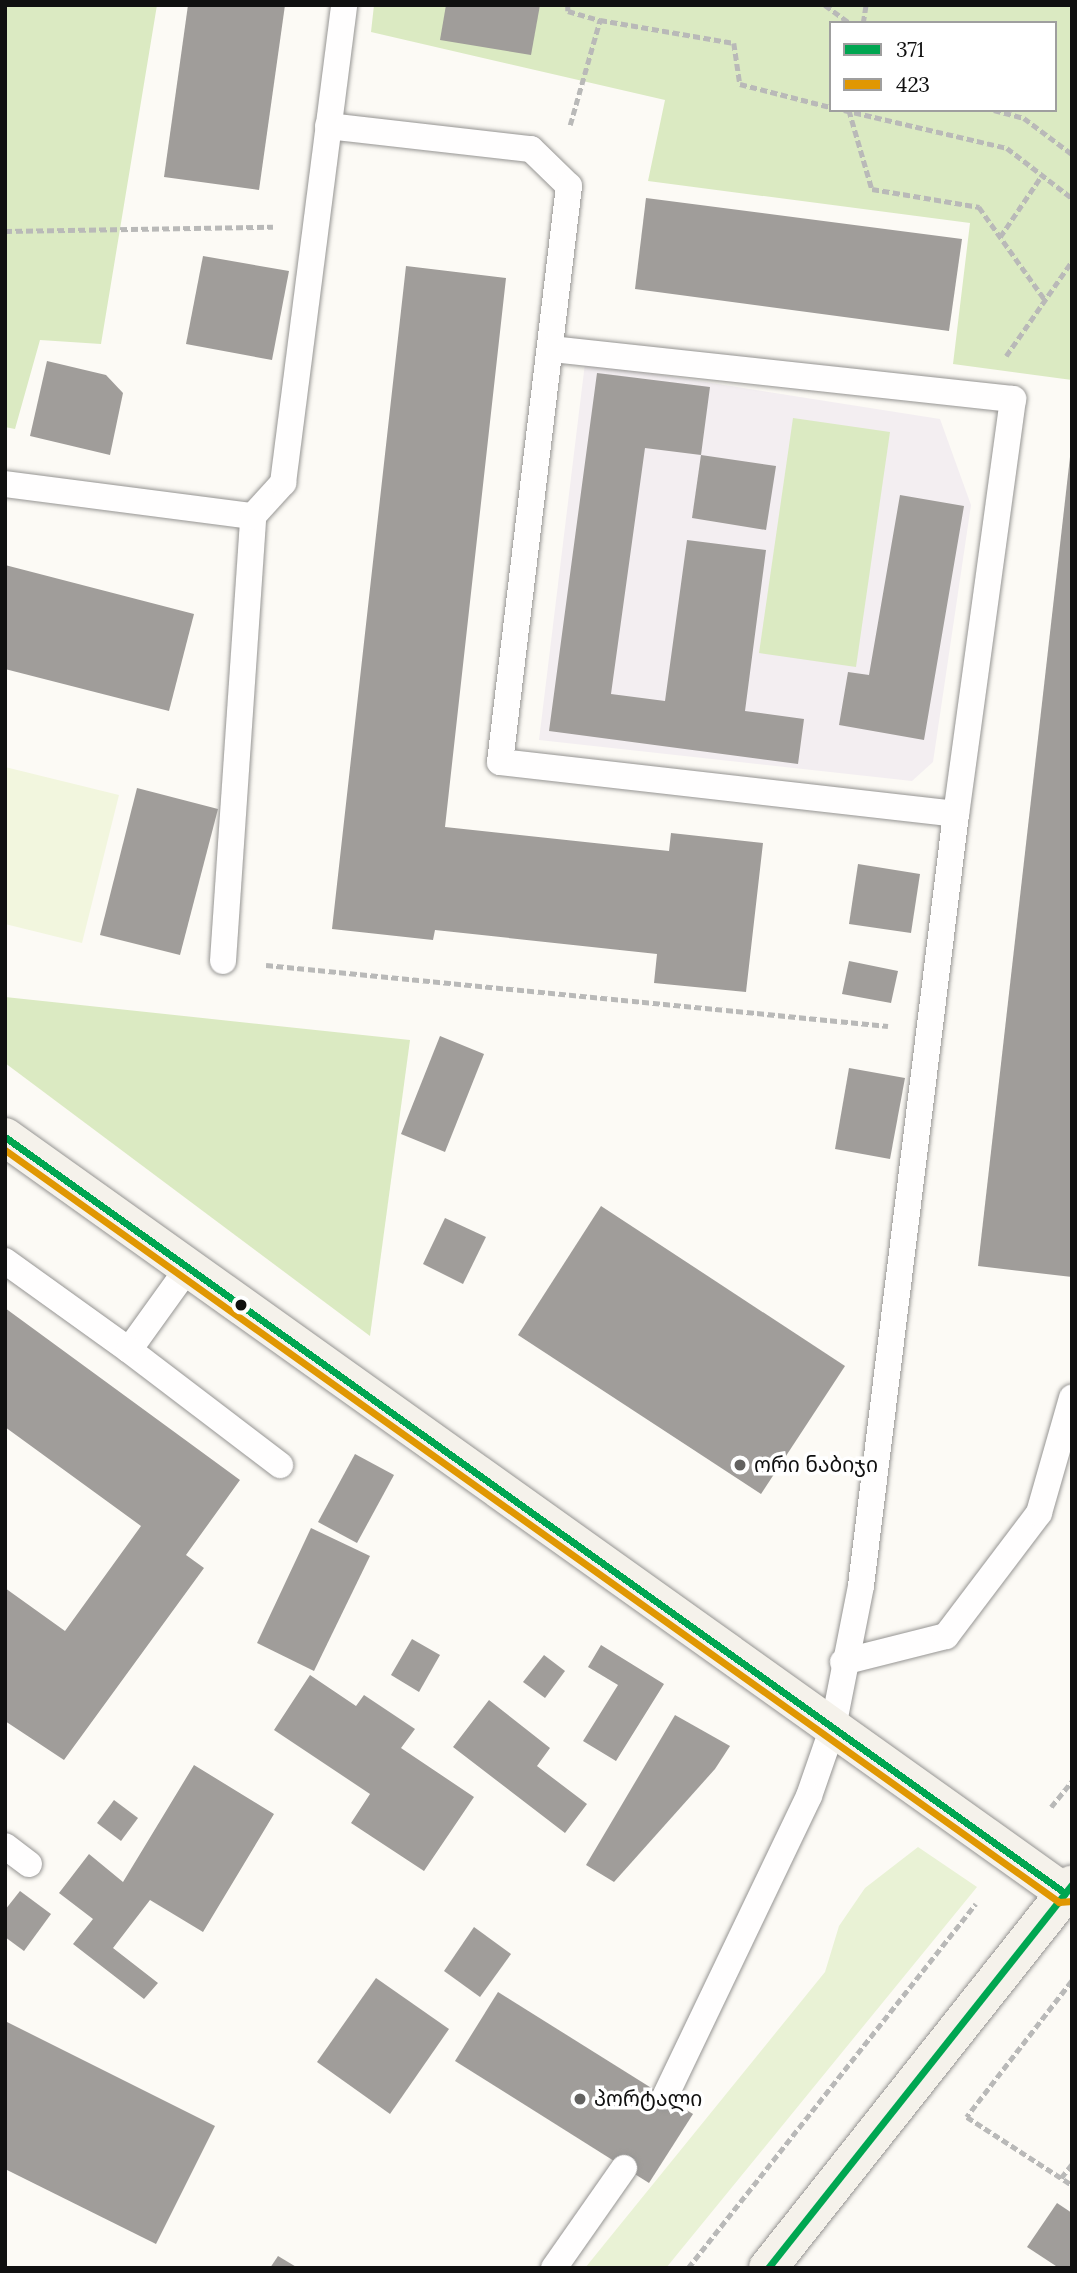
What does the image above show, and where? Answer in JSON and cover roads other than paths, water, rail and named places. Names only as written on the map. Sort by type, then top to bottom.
[{"type":"street","points":[[5,1137],[834,1727],[1069,1889],[768,2268]]},
{"type":"lane","points":[[223,961],[253,516],[283,483],[344,5]]},
{"type":"lane","points":[[328,126],[531,149],[569,186],[552,349],[500,762],[956,814]]},
{"type":"lane","points":[[552,349],[1013,399],[956,814],[861,1586],[843,1662],[834,1727],[809,1796],[664,2096]]},
{"type":"lane","points":[[5,484],[253,516]]},
{"type":"lane","points":[[5,1261],[129,1350],[280,1465]]},
{"type":"lane","points":[[129,1350],[188,1268]]},
{"type":"lane","points":[[1039,1513],[1072,1398]]},
{"type":"lane","points":[[843,1662],[946,1636],[1039,1513],[1072,1475]]},
{"type":"lane","points":[[5,1846],[29,1864]]},
{"type":"lane","points":[[554,2268],[624,2168]]},
{"type":"place","name":"ორი ნაბიჯი","points":[[740,1465]]},
{"type":"place","name":"პორტალი","points":[[580,2099]]}]
